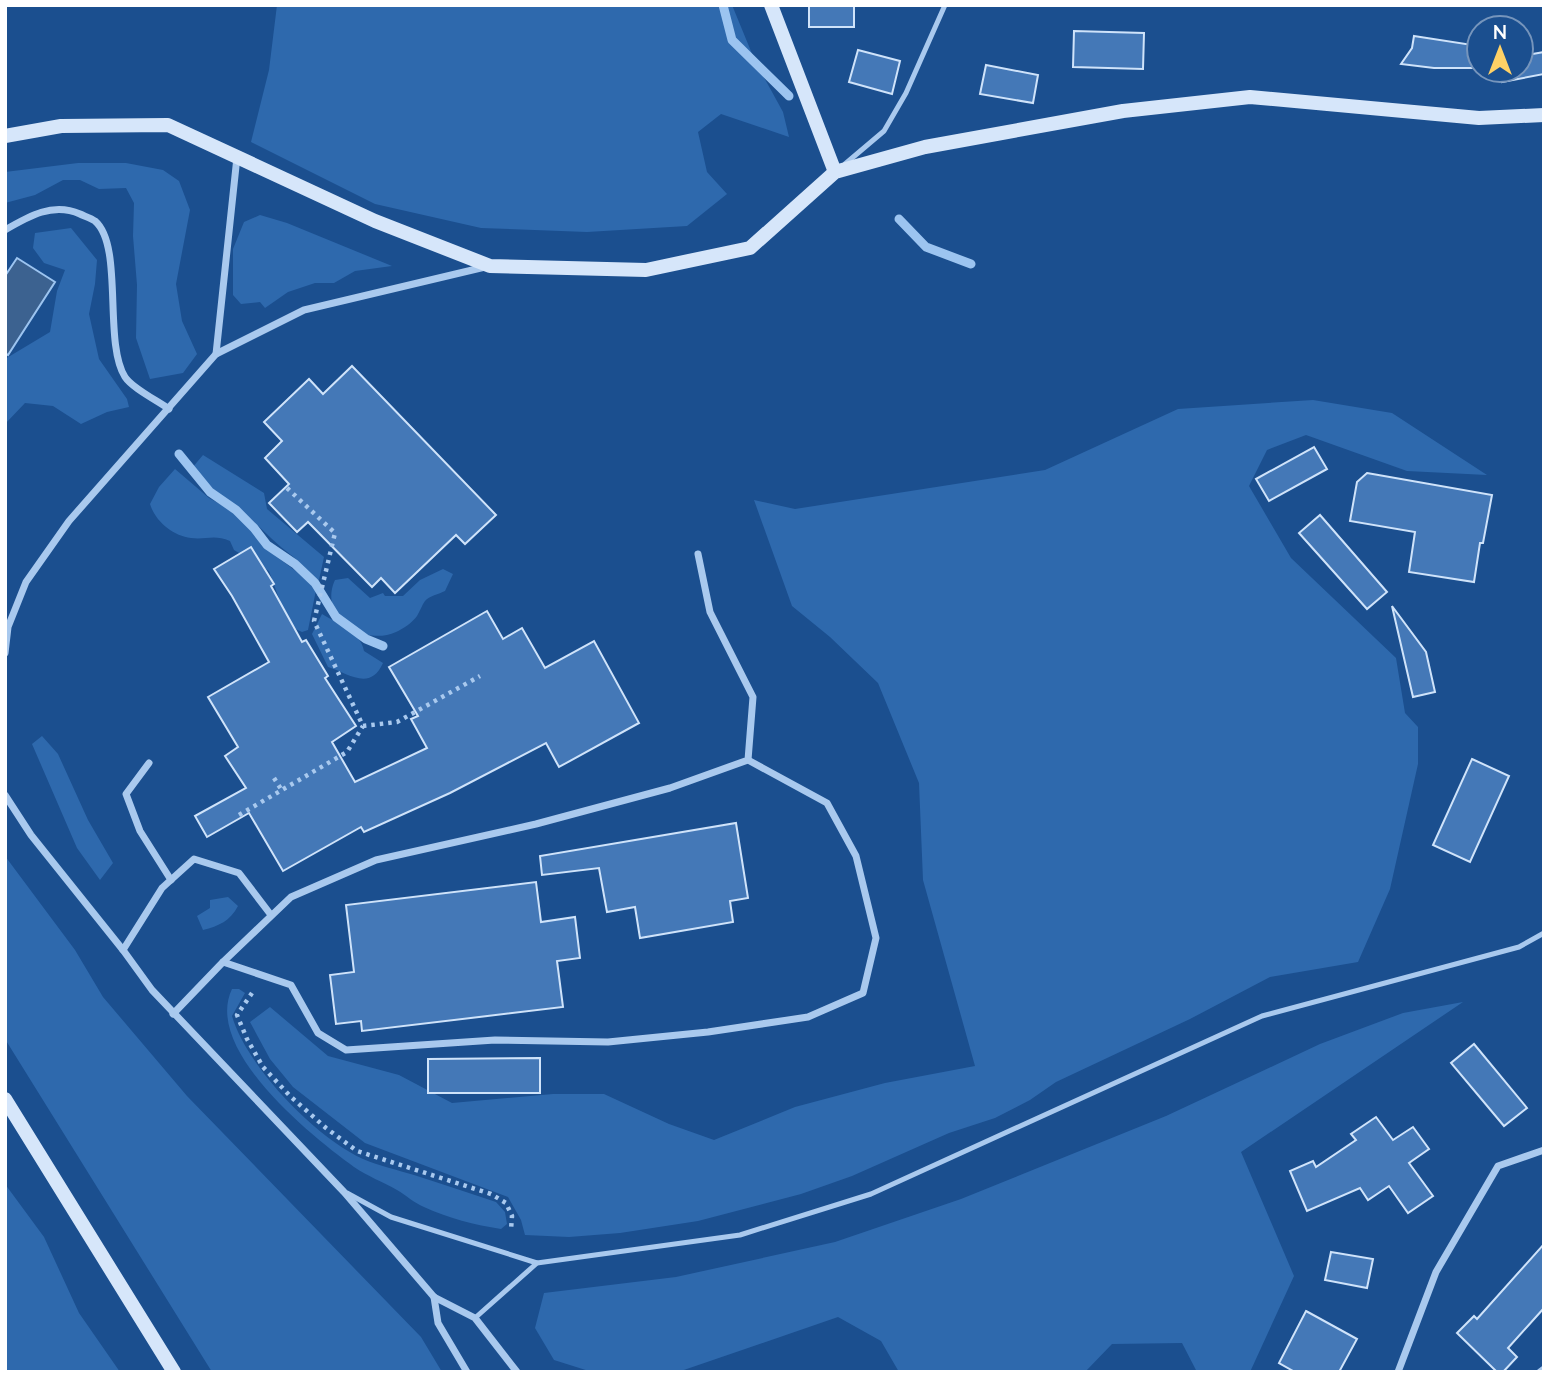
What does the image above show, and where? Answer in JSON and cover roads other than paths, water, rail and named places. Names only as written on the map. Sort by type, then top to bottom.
[{"type":"street","points":[[771,5],[835,173]]},
{"type":"street","points":[[5,653],[8,627],[26,582],[69,521],[216,354],[304,310],[489,267],[646,270],[750,248],[835,173],[925,147],[1110,113],[1250,97],[1479,118],[1544,115]]},
{"type":"street","points":[[5,136],[61,126],[168,125],[375,221],[489,267]]},
{"type":"street","points":[[216,354],[237,157]]},
{"type":"street","points":[[5,230],[33,213],[66,208],[95,221],[105,239],[110,258],[118,362],[127,380],[169,409]]},
{"type":"street","points":[[698,554],[710,612],[753,697],[748,761]]},
{"type":"street","points":[[173,1014],[223,962],[291,897],[376,860],[549,820],[670,788],[748,761],[827,803],[856,856],[876,938],[863,993],[808,1017],[608,1042],[495,1040],[346,1050],[318,1034],[291,985],[223,962]]},
{"type":"street","points":[[149,763],[126,794],[140,831],[171,880]]},
{"type":"street","points":[[5,795],[31,835],[173,1014],[344,1192],[434,1297],[475,1318],[517,1372]]},
{"type":"street","points":[[123,950],[162,888],[194,859],[239,873],[271,915]]},
{"type":"street","points":[[5,1099],[174,1372]]},
{"type":"street","points":[[1398,1372],[1436,1272],[1498,1166],[1544,1150]]},
{"type":"street","points":[[434,1297],[438,1322],[467,1372]]},
{"type":"street","points":[[1539,1372],[1544,1368]]},
{"type":"lane","points":[[835,173],[884,131],[906,93],[945,5]]},
{"type":"lane","points":[[344,1192],[391,1217],[537,1264],[740,1235],[872,1194],[1262,1016],[1520,947],[1544,933]]},
{"type":"lane","points":[[475,1318],[537,1264]]},
{"type":"waterway","points":[[723,5],[732,40],[789,96]]},
{"type":"waterway","points":[[899,219],[926,247],[971,264]]},
{"type":"waterway","points":[[179,454],[210,492],[236,510],[267,545],[295,564],[315,583],[336,617],[366,639],[383,646]]}]
